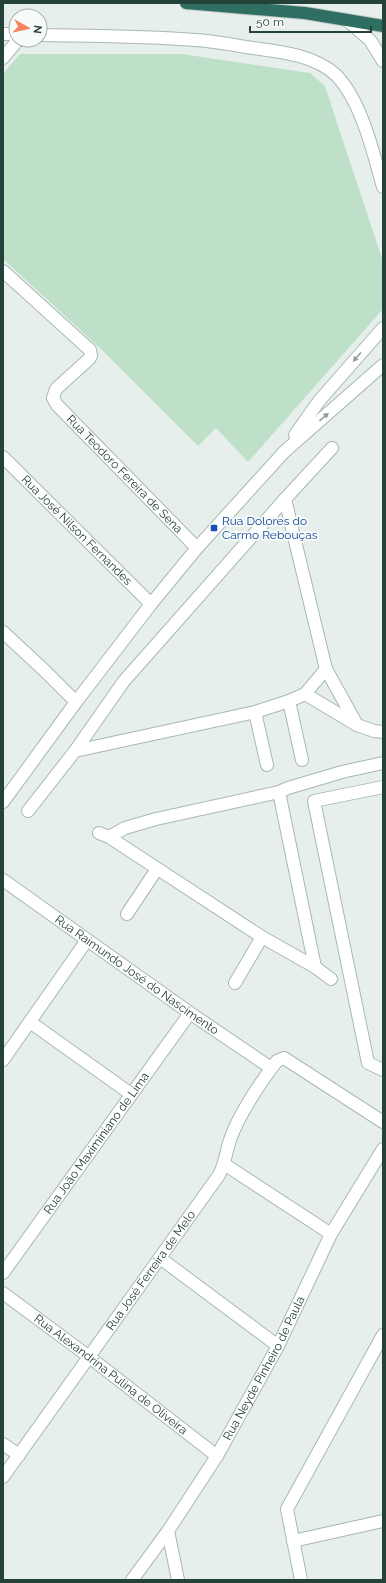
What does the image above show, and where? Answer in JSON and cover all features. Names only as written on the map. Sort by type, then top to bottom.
[{"type":"highway","points":[[186,3],[305,14],[383,26]]},
{"type":"street","points":[[348,21],[370,40],[383,61]]},
{"type":"street","points":[[48,35],[195,40],[286,52],[317,62],[336,76],[348,92],[359,113],[383,187]]},
{"type":"street","points":[[3,58],[11,48]]},
{"type":"street","name":"Rua Teodoro Fereira de Sena","points":[[3,271],[91,352],[89,359],[56,389],[53,398],[57,405],[198,548]]},
{"type":"street","points":[[284,452],[319,401],[383,328]]},
{"type":"street","points":[[3,802],[76,702],[151,604],[198,548],[284,452],[383,365]]},
{"type":"street","points":[[28,811],[75,751],[124,681],[332,448]]},
{"type":"street","name":"Rua José Nilson Fernandes","points":[[3,457],[151,604]]},
{"type":"street","points":[[285,499],[326,669],[358,725]]},
{"type":"street","points":[[3,632],[76,702]]},
{"type":"street","points":[[75,751],[255,712],[289,701],[305,694],[326,669]]},
{"type":"street","points":[[305,694],[358,725],[374,731],[383,732]]},
{"type":"street","points":[[289,701],[302,760]]},
{"type":"street","points":[[255,712],[267,765]]},
{"type":"street","points":[[331,979],[315,967],[262,937],[104,835],[156,819],[279,792],[342,772],[383,763]]},
{"type":"street","points":[[383,787],[314,801],[368,1063],[383,1070]]},
{"type":"street","points":[[279,792],[315,967]]},
{"type":"street","points":[[127,914],[157,869]]},
{"type":"street","name":"Rua Raimundo José do Nascimento","points":[[3,880],[190,1013],[271,1068]]},
{"type":"street","points":[[235,983],[262,937]]},
{"type":"street","points":[[3,1060],[87,940]]},
{"type":"street","name":"Rua João Maximiniano de Lima","points":[[5,1266],[190,1013]]},
{"type":"street","points":[[30,1022],[131,1094]]},
{"type":"street","name":"Rua José Ferreira de Melo","points":[[3,1477],[88,1356],[219,1175],[238,1120],[277,1061],[284,1058],[383,1122]]},
{"type":"street","name":"Rua Neyde Pinheiro de Paula","points":[[132,1580],[168,1531],[217,1456],[278,1346],[331,1234],[383,1149]]},
{"type":"street","points":[[224,1164],[331,1234]]},
{"type":"street","points":[[160,1258],[278,1346]]},
{"type":"street","name":"Rua Alexandrina Pulina de Oliveira","points":[[3,1293],[88,1356],[217,1456]]},
{"type":"street","points":[[301,1580],[288,1509],[383,1335]]},
{"type":"street","points":[[3,1444],[18,1455]]},
{"type":"street","points":[[294,1541],[383,1521]]},
{"type":"street","points":[[168,1531],[178,1580]]},
{"type":"green space","points":[[20,54],[182,54],[310,73],[325,86],[383,262],[383,309],[248,462],[216,428],[198,446],[102,350],[3,259],[3,74]]},
{"type":"place","name":"Rua Dolores do Carmo Rebouças","points":[[214,528]]}]
